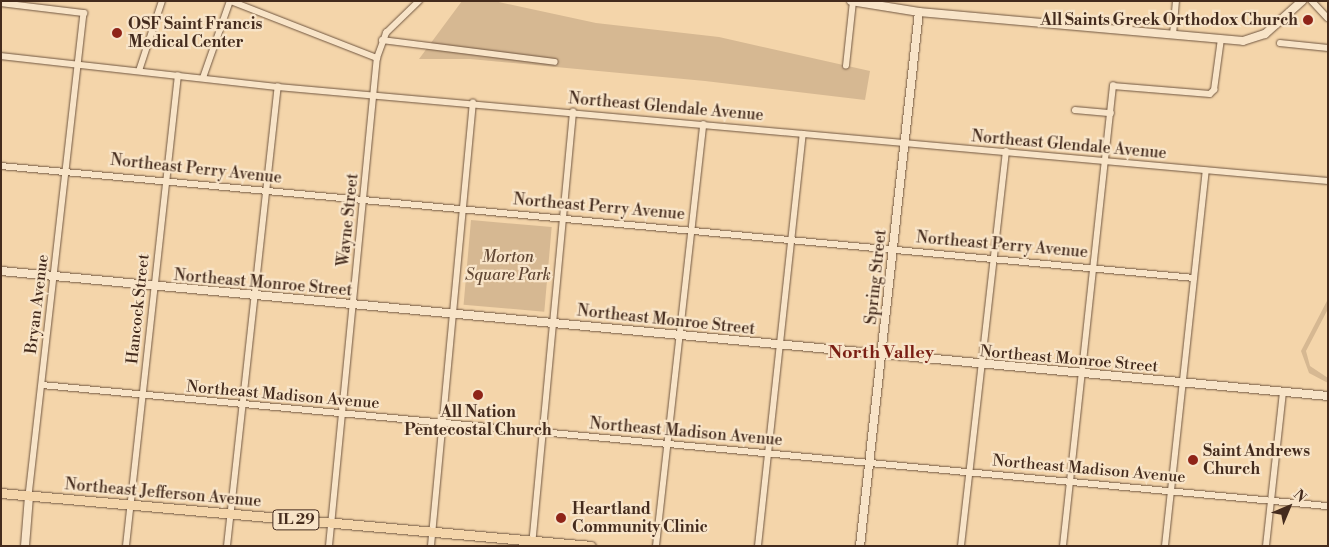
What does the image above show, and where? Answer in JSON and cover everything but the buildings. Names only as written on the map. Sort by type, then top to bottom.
[{"type":"main road","name":"Northeast Jefferson Avenue","points":[[1,493],[433,532],[533,543],[591,546]]},
{"type":"street","points":[[139,71],[162,1]]},
{"type":"street","points":[[203,78],[230,1],[377,58]]},
{"type":"street","name":"Wayne Street","points":[[329,546],[377,58],[382,40],[419,1]]},
{"type":"street","points":[[846,66],[852,1],[919,12],[1221,39],[1255,40],[1302,1]]},
{"type":"street","points":[[1173,35],[1176,1]]},
{"type":"street","points":[[1312,1],[1328,18]]},
{"type":"street","name":"Bryan Avenue","points":[[1,3],[84,13],[29,496],[25,546]]},
{"type":"street","name":"Spring Street","points":[[860,546],[919,12]]},
{"type":"street","points":[[1062,546],[1071,479],[1113,86],[1210,94],[1214,90],[1221,39]]},
{"type":"street","points":[[382,40],[555,62]]},
{"type":"street","points":[[1280,43],[1328,48]]},
{"type":"street","name":"Northeast Glendale Avenue","points":[[1,56],[278,87],[374,94],[1328,181]]},
{"type":"street","name":"Hancock Street","points":[[126,546],[178,76]]},
{"type":"street","points":[[227,546],[278,87]]},
{"type":"street","points":[[431,546],[473,103]]},
{"type":"street","points":[[1075,110],[1111,112]]},
{"type":"street","points":[[533,543],[552,322],[573,112]]},
{"type":"street","points":[[656,546],[665,445],[703,125]]},
{"type":"street","points":[[758,546],[803,134]]},
{"type":"street","points":[[961,546],[1006,152]]},
{"type":"street","name":"Northeast Perry Avenue","points":[[1,166],[67,170],[364,200],[1094,267],[1194,278]]},
{"type":"street","points":[[1165,546],[1206,171]]},
{"type":"street","name":"Northeast Monroe Street","points":[[1,271],[155,287],[678,334],[881,356],[1328,396]]},
{"type":"street","name":"Northeast Madison Avenue","points":[[42,385],[665,445],[1071,479],[1328,506]]},
{"type":"street","points":[[1266,546],[1283,392]]},
{"type":"green space","points":[[462,1],[494,1],[596,23],[719,37],[870,71],[865,100],[705,81],[470,59],[419,59]]},
{"type":"green space","name":"Morton Square Park","points":[[471,220],[552,227],[544,312],[464,305]]},
{"type":"green space","points":[[1328,299],[1328,309],[1306,351],[1310,366],[1328,378],[1328,383],[1309,373],[1301,351]]},
{"type":"place","name":"All Saints Greek Orthodox Church","points":[[1308,20]]},
{"type":"place","name":"OSF Saint Francis Medical Center","points":[[117,33]]},
{"type":"place","name":"All Nation Pentecostal Church","points":[[478,395]]},
{"type":"place","name":"Saint Andrews Church","points":[[1193,460]]},
{"type":"place","name":"Heartland Community Clinic","points":[[561,518]]},
{"type":"district","name":"North Valley","points":[[881,353]]}]
